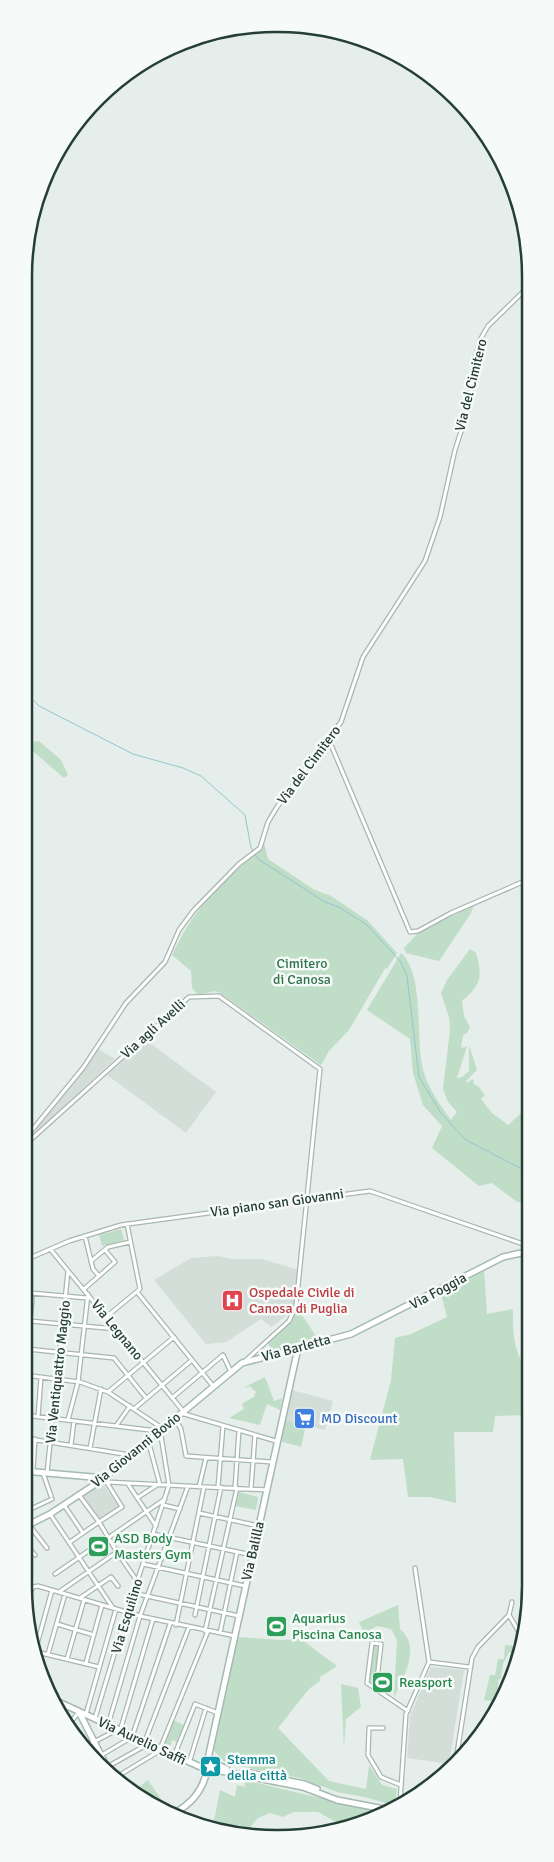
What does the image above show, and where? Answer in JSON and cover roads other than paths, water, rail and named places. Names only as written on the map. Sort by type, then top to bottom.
[{"type":"street","name":"Via del Cimitero","points":[[32,1130],[83,1068],[126,1003],[165,962],[180,930],[194,910],[239,864],[260,848],[268,822],[276,807],[328,740],[346,711],[363,657],[413,581],[430,550],[469,407],[474,363],[480,340],[488,326],[522,293]]},
{"type":"street","points":[[328,740],[410,932],[418,931],[459,909],[522,882]]},
{"type":"street","name":"Via agli Avelli","points":[[32,1138],[189,997],[219,996],[320,1069],[308,1200]]},
{"type":"street","name":"Via piano san Giovanni","points":[[32,1257],[86,1236],[127,1224],[370,1192],[522,1244]]},
{"type":"street","points":[[242,1363],[257,1352],[293,1314],[299,1295],[308,1200]]},
{"type":"street","points":[[106,1317],[140,1289],[127,1224]]},
{"type":"street","points":[[86,1236],[93,1269],[99,1276]]},
{"type":"street","points":[[91,1261],[108,1247],[130,1242]]},
{"type":"street","name":"Via Legnano","points":[[51,1250],[182,1412]]},
{"type":"street","points":[[84,1289],[115,1262],[105,1250]]},
{"type":"street","name":"Via Foggia","points":[[351,1334],[504,1257],[522,1253]]},
{"type":"street","name":"Via Ventiquattro Maggio","points":[[45,1472],[53,1419],[68,1271]]},
{"type":"street","points":[[32,1292],[66,1296],[88,1296],[78,1382],[68,1420]]},
{"type":"street","points":[[137,1292],[213,1386]]},
{"type":"street","points":[[32,1320],[116,1329]]},
{"type":"street","name":"Via Barletta","points":[[242,1363],[351,1334]]},
{"type":"street","points":[[108,1392],[174,1337]]},
{"type":"street","name":"Via Balilla","points":[[208,1772],[211,1763],[210,1754],[245,1586],[298,1348]]},
{"type":"street","points":[[32,1349],[114,1358],[146,1398]]},
{"type":"street","points":[[172,1398],[223,1355],[231,1372]]},
{"type":"street","points":[[134,1409],[192,1360]]},
{"type":"street","name":"Via Giovanni Bovio","points":[[32,1523],[106,1480],[130,1455],[242,1363]]},
{"type":"street","points":[[32,1376],[78,1382],[101,1389],[134,1409],[160,1430],[170,1485]]},
{"type":"street","points":[[38,1417],[41,1377]]},
{"type":"street","points":[[90,1448],[101,1389]]},
{"type":"street","points":[[116,1426],[130,1406]]},
{"type":"street","points":[[182,1412],[276,1441]]},
{"type":"street","points":[[32,1416],[160,1430]]},
{"type":"street","points":[[174,1418],[181,1429],[186,1456],[272,1462]]},
{"type":"street","points":[[71,1445],[74,1421]]},
{"type":"street","points":[[194,1615],[220,1487],[223,1426]]},
{"type":"street","points":[[122,1774],[160,1750],[207,1631],[236,1488],[239,1430]]},
{"type":"street","points":[[251,1489],[255,1435]]},
{"type":"street","points":[[32,1439],[130,1455]]},
{"type":"street","points":[[36,1440],[33,1472],[128,1483],[267,1490]]},
{"type":"street","points":[[148,1440],[158,1485]]},
{"type":"street","points":[[199,1487],[206,1458]]},
{"type":"street","points":[[33,1508],[52,1498],[45,1472]]},
{"type":"street","points":[[70,1542],[122,1507],[106,1480]]},
{"type":"street","points":[[128,1483],[156,1526]]},
{"type":"street","points":[[137,1498],[158,1485]]},
{"type":"street","name":"Via Esquilino","points":[[95,1719],[133,1593],[170,1485]]},
{"type":"street","points":[[108,1725],[140,1616],[188,1486]]},
{"type":"street","points":[[176,1625],[204,1487]]},
{"type":"street","points":[[79,1496],[99,1522],[137,1581]]},
{"type":"street","points":[[108,1538],[165,1499]]},
{"type":"street","points":[[64,1505],[83,1533]]},
{"type":"street","points":[[163,1505],[180,1509]]},
{"type":"street","points":[[199,1513],[259,1526]]},
{"type":"street","points":[[50,1514],[115,1609]]},
{"type":"street","points":[[32,1532],[47,1548]]},
{"type":"street","points":[[153,1534],[252,1556]]},
{"type":"street","points":[[55,1574],[97,1544]]},
{"type":"street","points":[[32,1552],[35,1555]]},
{"type":"street","points":[[58,1592],[117,1552]]},
{"type":"street","points":[[220,1633],[237,1552]]},
{"type":"street","points":[[143,1564],[245,1586]]},
{"type":"street","points":[[400,1796],[408,1711],[428,1662],[415,1568]]},
{"type":"street","points":[[67,1659],[82,1599],[111,1577],[118,1586]]},
{"type":"street","points":[[32,1590],[35,1586],[170,1624],[235,1636]]},
{"type":"street","points":[[39,1639],[52,1590]]},
{"type":"street","points":[[133,1593],[239,1616]]},
{"type":"street","points":[[48,1654],[65,1594]]},
{"type":"street","points":[[457,1750],[469,1667],[478,1647],[510,1615],[512,1602]]},
{"type":"street","points":[[86,1664],[102,1605]]},
{"type":"street","points":[[85,1715],[115,1609]]},
{"type":"street","points":[[510,1615],[518,1629]]},
{"type":"street","points":[[94,1743],[118,1730],[152,1619]]},
{"type":"street","points":[[57,1624],[94,1634]]},
{"type":"street","points":[[101,1755],[132,1737],[170,1624]]},
{"type":"street","points":[[112,1765],[146,1743],[189,1627]]},
{"type":"street","points":[[376,1689],[381,1644],[372,1643],[368,1683],[376,1689],[408,1711]]},
{"type":"street","points":[[42,1653],[99,1667]]},
{"type":"street","points":[[428,1662],[469,1667]]},
{"type":"street","points":[[174,1756],[195,1704],[219,1713]]},
{"type":"street","name":"Via Aurelio Saffi","points":[[64,1705],[208,1772],[303,1788],[337,1800],[377,1808]]},
{"type":"street","points":[[189,1763],[206,1708]]},
{"type":"street","points":[[73,1719],[79,1712],[101,1754]]},
{"type":"street","points":[[383,1728],[369,1728],[368,1755],[381,1777],[401,1784]]},
{"type":"street","points":[[179,1809],[192,1800],[203,1786],[211,1763],[222,1768],[304,1784],[337,1796],[382,1806]]},
{"type":"waterway","points":[[32,699],[39,706],[133,754],[183,768],[201,776],[245,815],[251,848],[258,859],[325,902],[339,907],[367,925],[400,961],[407,976],[419,1077],[441,1113],[466,1140],[522,1169]]},
{"type":"place","name":"Ospedale Civile di Canosa di Puglia","points":[[233,1300]]},
{"type":"place","name":"MD Discount","points":[[305,1418]]},
{"type":"place","name":"ASD Body Masters Gym","points":[[98,1546]]},
{"type":"place","name":"Aquarius Piscina Canosa","points":[[276,1626]]},
{"type":"place","name":"Reasport","points":[[383,1682]]},
{"type":"place","name":"Stemma della città","points":[[211,1767]]},
{"type":"park label","name":"Cimitero di Canosa","points":[[302,972]]}]
